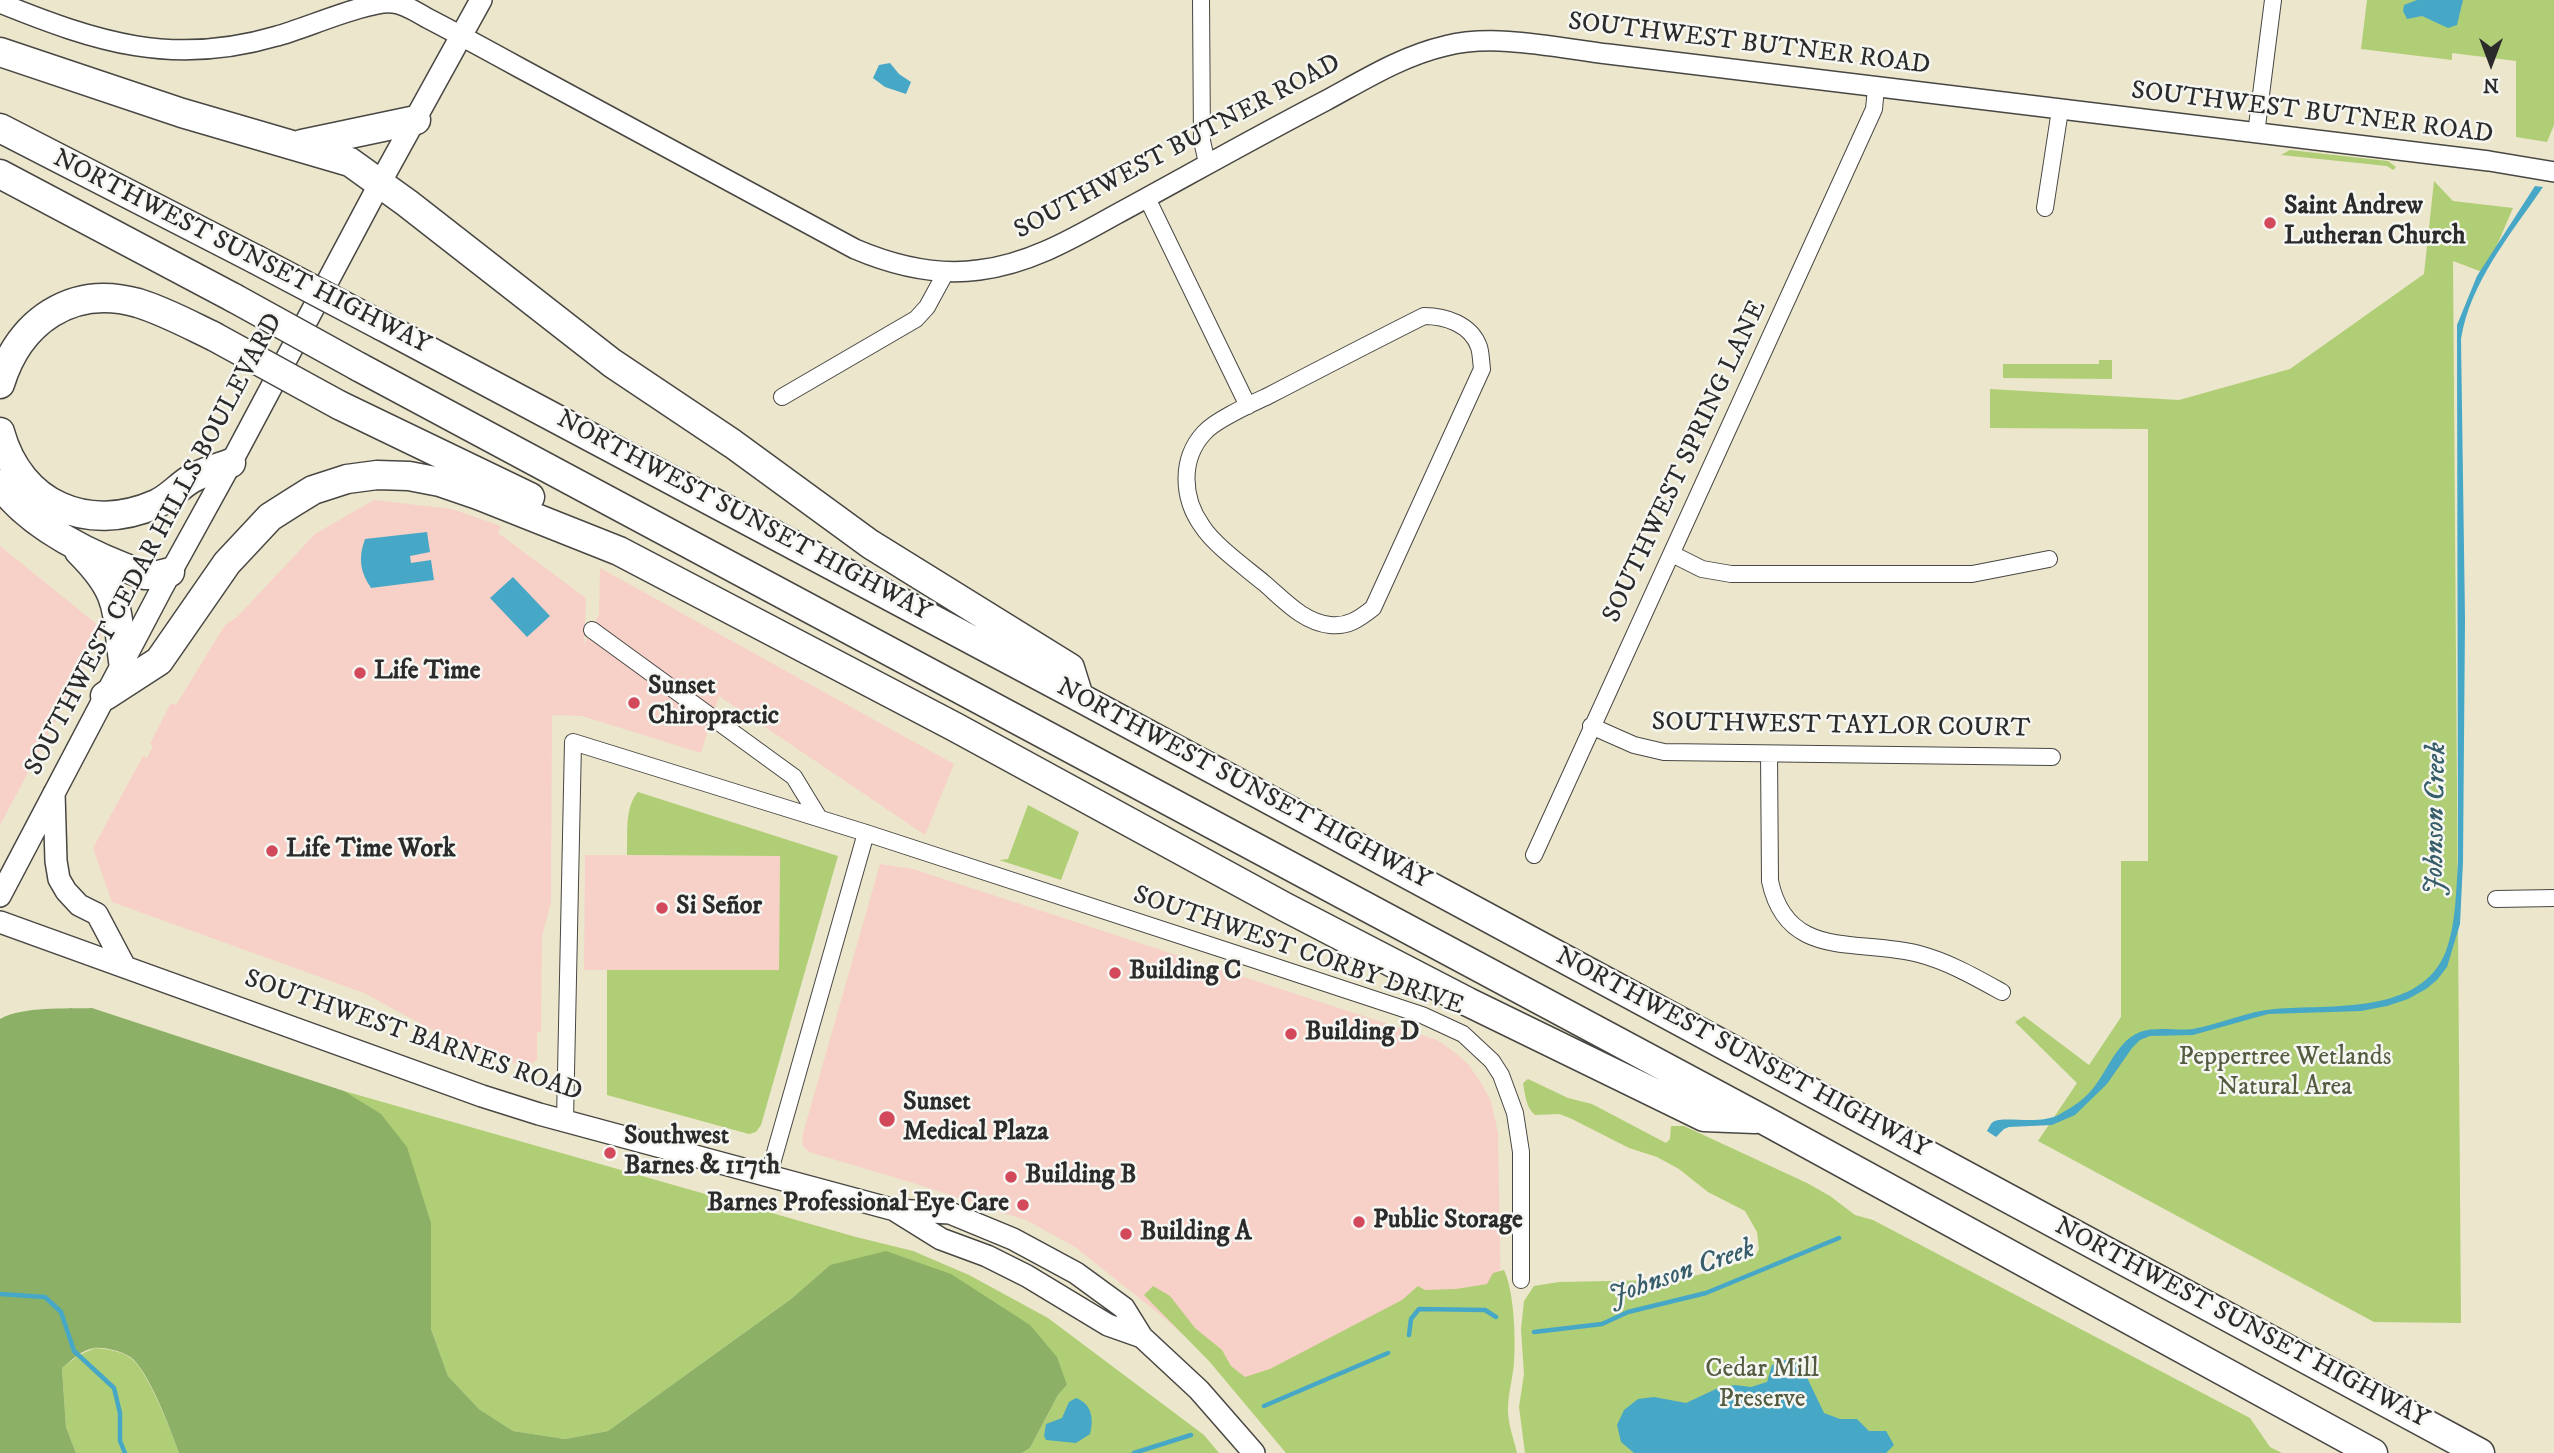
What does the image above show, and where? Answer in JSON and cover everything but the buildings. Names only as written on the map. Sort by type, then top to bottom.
[{"type":"highway","points":[[0,52],[169,109],[350,162],[612,363],[733,444],[870,544],[1070,668],[1079,696]]},
{"type":"highway","points":[[297,146],[416,120]]},
{"type":"highway","name":"NORTHWEST SUNSET HIGHWAY","points":[[0,128],[255,259],[1079,696],[2480,1453]]},
{"type":"highway","name":"NORTHWEST SUNSET HIGHWAY","points":[[4,177],[1763,1120],[2373,1453]]},
{"type":"highway","points":[[0,384],[7,362],[23,337],[42,319],[63,306],[87,300],[108,299],[135,303],[213,336],[339,405],[576,519],[619,551]]},
{"type":"highway","points":[[0,432],[11,459],[26,482],[58,506],[90,516],[128,514],[157,504],[177,492],[190,479],[231,463]]},
{"type":"highway","points":[[105,696],[159,661],[227,563],[270,517],[313,490],[347,479],[377,475],[409,476],[440,482],[619,551],[955,727],[1291,910],[1468,1002],[1704,1117],[1763,1120]]},
{"type":"highway","points":[[0,484],[24,511],[69,542],[145,575],[158,576],[170,572]]},
{"type":"highway","points":[[69,542],[103,577],[114,597],[123,661]]},
{"type":"main road","name":"SOUTHWEST CEDAR HILLS BOULEVARD","points":[[0,896],[170,572],[481,0]]},
{"type":"main road","points":[[54,791],[55,861],[59,879],[79,905],[97,914],[124,965]]},
{"type":"main road","name":"SOUTHWEST BARNES ROAD","points":[[0,922],[432,1079],[565,1120],[895,1210],[950,1213],[1001,1233],[1055,1260],[1124,1308],[1142,1337],[1199,1390],[1254,1453]]},
{"type":"main road","name":"SOUTHWEST BARNES ROAD","points":[[895,1210],[941,1239],[987,1256],[1027,1276],[1108,1325],[1142,1337]]},
{"type":"main road","points":[[1027,1276],[1055,1260]]},
{"type":"street","points":[[1201,0],[1202,141],[1207,163]]},
{"type":"street","points":[[2256,134],[2273,0]]},
{"type":"street","name":"SOUTHWEST BUTNER ROAD","points":[[0,3],[82,33],[142,49],[164,51],[207,50],[246,44],[375,4],[388,2],[405,6],[855,249],[881,260],[922,270],[946,272],[977,271],[1033,257],[1402,61],[1461,42],[1504,42],[2489,161],[2554,172]]},
{"type":"street","name":"SOUTHWEST SPRING LANE","points":[[1534,855],[1874,109],[1876,88]]},
{"type":"street","points":[[2045,208],[2060,110]]},
{"type":"street","points":[[1147,198],[1248,406]]},
{"type":"street","points":[[782,397],[916,319],[927,307],[946,272]]},
{"type":"street","points":[[1424,316],[1443,316],[1463,326],[1479,345],[1482,369],[1373,608],[1355,623],[1332,626],[1312,621],[1235,559],[1202,526],[1188,495],[1186,472],[1192,449],[1205,431],[1248,406],[1424,316]]},
{"type":"street","points":[[1672,554],[1702,569],[1731,574],[1972,574],[2049,559]]},
{"type":"street","points":[[592,630],[794,777],[819,818]]},
{"type":"street","name":"SOUTHWEST TAYLOR COURT","points":[[1591,726],[1634,746],[1664,752],[2052,757]]},
{"type":"street","name":"SOUTHWEST CORBY DRIVE","points":[[565,1120],[573,742],[866,833],[1410,1011],[1463,1034],[1492,1061],[1501,1075],[1515,1113],[1521,1152],[1521,1280]]},
{"type":"street","points":[[1769,754],[1770,881],[1773,896],[1782,914],[1797,931],[1814,939],[1885,947],[1923,955],[1949,964],[2002,992]]},
{"type":"street","points":[[769,1174],[866,833]]},
{"type":"street","points":[[2496,899],[2554,898]]},
{"type":"shaded area","points":[[374,500],[452,509],[501,526],[498,533],[586,598],[584,644],[599,614],[600,568],[954,764],[925,835],[719,696],[701,753],[582,716],[552,715],[551,902],[542,936],[541,1032],[537,1032],[537,1060],[526,1067],[460,1045],[364,993],[112,902],[93,848],[143,756],[147,758],[153,746],[150,744],[171,703],[176,705],[225,625],[238,616],[315,534]]},
{"type":"shaded area","points":[[0,546],[104,630],[0,825]]},
{"type":"shaded area","points":[[585,855],[780,856],[779,970],[584,970]]},
{"type":"shaded area","points":[[880,864],[913,869],[1437,1040],[1453,1051],[1468,1064],[1491,1101],[1498,1133],[1501,1305],[1243,1394],[1188,1339],[1075,1247],[1028,1221],[809,1152],[803,1146],[802,1137]]},
{"type":"green space","points":[[2367,0],[2554,0],[2554,125],[2547,142],[2516,137],[2516,61],[2452,53],[2452,60],[2361,49]]},
{"type":"green space","points":[[2290,150],[2388,161],[2396,167],[2393,170],[2387,166],[2281,155]]},
{"type":"green space","name":"Peppertree Wetlands Natural Area","points":[[2434,181],[2453,201],[2513,208],[2485,273],[2453,261],[2461,1323],[2374,1322],[2038,1141],[2077,1083],[2015,1022],[2024,1016],[2089,1065],[2121,1017],[2121,861],[2148,861],[2148,429],[1990,428],[1990,389],[2179,400],[2290,369],[2424,274]]},
{"type":"green space","points":[[2099,360],[2112,360],[2112,379],[2003,378],[2003,364],[2099,364]]},
{"type":"green space","points":[[638,792],[838,856],[761,1125],[756,1132],[749,1134],[607,1095],[607,970],[779,970],[780,856],[627,855],[629,814]]},
{"type":"green space","points":[[1028,805],[1079,832],[1061,880],[999,860],[1008,859]]},
{"type":"green space","points":[[92,1008],[344,1091],[381,1114],[407,1147],[431,1223],[431,1329],[448,1376],[479,1409],[513,1431],[565,1439],[608,1431],[791,1299],[830,1265],[886,1251],[951,1274],[1030,1325],[1057,1357],[1067,1385],[1058,1395],[1030,1448],[1022,1453],[179,1453],[154,1391],[141,1368],[126,1355],[104,1348],[94,1348],[81,1353],[62,1368],[66,1427],[76,1453],[0,1453],[0,1019],[32,1010]]},
{"type":"green space","name":"Cedar Mill Preserve","points":[[1528,1079],[1568,1098],[1592,1104],[1666,1143],[1670,1139],[1671,1126],[1684,1126],[1807,1183],[1855,1215],[1873,1220],[2250,1418],[2270,1447],[2282,1453],[1525,1453],[1519,1407],[1524,1374],[1521,1329],[1524,1301],[1534,1286],[1559,1282],[1661,1280],[1698,1275],[1746,1261],[1756,1255],[1759,1249],[1757,1232],[1745,1211],[1708,1192],[1679,1169],[1657,1157],[1629,1148],[1570,1118],[1559,1114],[1535,1115],[1525,1096],[1523,1083]]},
{"type":"green space","points":[[344,1091],[913,1251],[969,1275],[1048,1318],[1204,1435],[1219,1453],[1022,1453],[1030,1448],[1058,1395],[1067,1385],[830,1265],[791,1299],[608,1431],[565,1439],[513,1431],[479,1409],[448,1376],[431,1329],[430,1299]]},
{"type":"green space","points":[[1504,1270],[1514,1315],[1514,1362],[1508,1410],[1517,1453],[1286,1453],[1209,1361],[1144,1295],[1153,1286],[1170,1296],[1195,1328],[1222,1350],[1231,1366],[1245,1377],[1270,1369],[1402,1300],[1418,1286],[1425,1290],[1487,1284],[1493,1273]]},
{"type":"green space","points":[[95,1348],[124,1354],[138,1365],[159,1403],[179,1453],[76,1453],[66,1427],[62,1368],[79,1355]]},
{"type":"water","points":[[2417,0],[2463,0],[2457,25],[2448,28],[2422,16],[2407,19],[2403,11],[2404,5]]},
{"type":"water","points":[[890,63],[899,74],[911,82],[906,94],[885,87],[873,78],[879,65]]},
{"type":"water","points":[[2535,186],[2543,187],[2482,278],[2466,318],[2461,339],[2465,619],[2463,862],[2460,924],[2447,967],[2426,989],[2387,1006],[2361,1011],[2268,1014],[2193,1035],[2150,1036],[2140,1040],[2132,1048],[2107,1084],[2075,1115],[2052,1125],[2009,1127],[1996,1137],[1987,1131],[1993,1122],[2005,1119],[2052,1118],[2077,1103],[2093,1088],[2123,1044],[2140,1032],[2153,1029],[2193,1029],[2265,1010],[2347,1006],[2395,997],[2416,987],[2434,972],[2446,951],[2454,919],[2458,862],[2457,325],[2477,276]]},
{"type":"water","points":[[427,532],[430,552],[410,556],[411,563],[431,560],[434,580],[371,588],[361,565],[365,539]]},
{"type":"water","points":[[513,577],[550,616],[527,637],[490,598]]},
{"type":"water","points":[[1788,1359],[1802,1367],[1824,1413],[1840,1419],[1857,1419],[1869,1431],[1886,1431],[1894,1445],[1886,1453],[1634,1453],[1621,1442],[1617,1425],[1624,1410],[1638,1399],[1654,1397],[1686,1403],[1718,1388],[1735,1385],[1751,1387],[1767,1382],[1772,1365]]},
{"type":"water","points":[[1076,1398],[1086,1404],[1091,1413],[1090,1434],[1076,1443],[1046,1440],[1046,1424],[1062,1418],[1069,1402]]},
{"type":"waterway","name":"Johnson Creek","points":[[1534,1332],[1602,1324],[1628,1312],[1706,1293],[1839,1238]]},
{"type":"waterway","name":"Johnson Creek","points":[[0,1294],[45,1297],[61,1312],[74,1351],[114,1388],[120,1413],[120,1441],[125,1453]]},
{"type":"waterway","name":"Johnson Creek","points":[[1409,1335],[1411,1319],[1419,1309],[1485,1310],[1496,1317]]},
{"type":"waterway","name":"Johnson Creek","points":[[1264,1406],[1388,1353]]},
{"type":"waterway","name":"Johnson Creek","points":[[1134,1453],[1191,1435]]},
{"type":"place","name":"Saint Andrew Lutheran Church","points":[[2270,223]]},
{"type":"place","name":"Life Time","points":[[360,673]]},
{"type":"place","name":"Sunset Chiropractic","points":[[634,703]]},
{"type":"place","name":"Life Time Work","points":[[272,851]]},
{"type":"place","name":"Si Señor","points":[[662,908]]},
{"type":"place","name":"Building C","points":[[1115,973]]},
{"type":"place","name":"Building D","points":[[1291,1034]]},
{"type":"place","name":"Sunset Medical Plaza","points":[[887,1119]]},
{"type":"place","name":"Southwest Barnes & 117th","points":[[610,1153]]},
{"type":"place","name":"Building B","points":[[1011,1177]]},
{"type":"place","name":"Barnes Professional Eye Care","points":[[1023,1205]]},
{"type":"place","name":"Public Storage","points":[[1359,1222]]},
{"type":"place","name":"Building A","points":[[1126,1234]]}]
